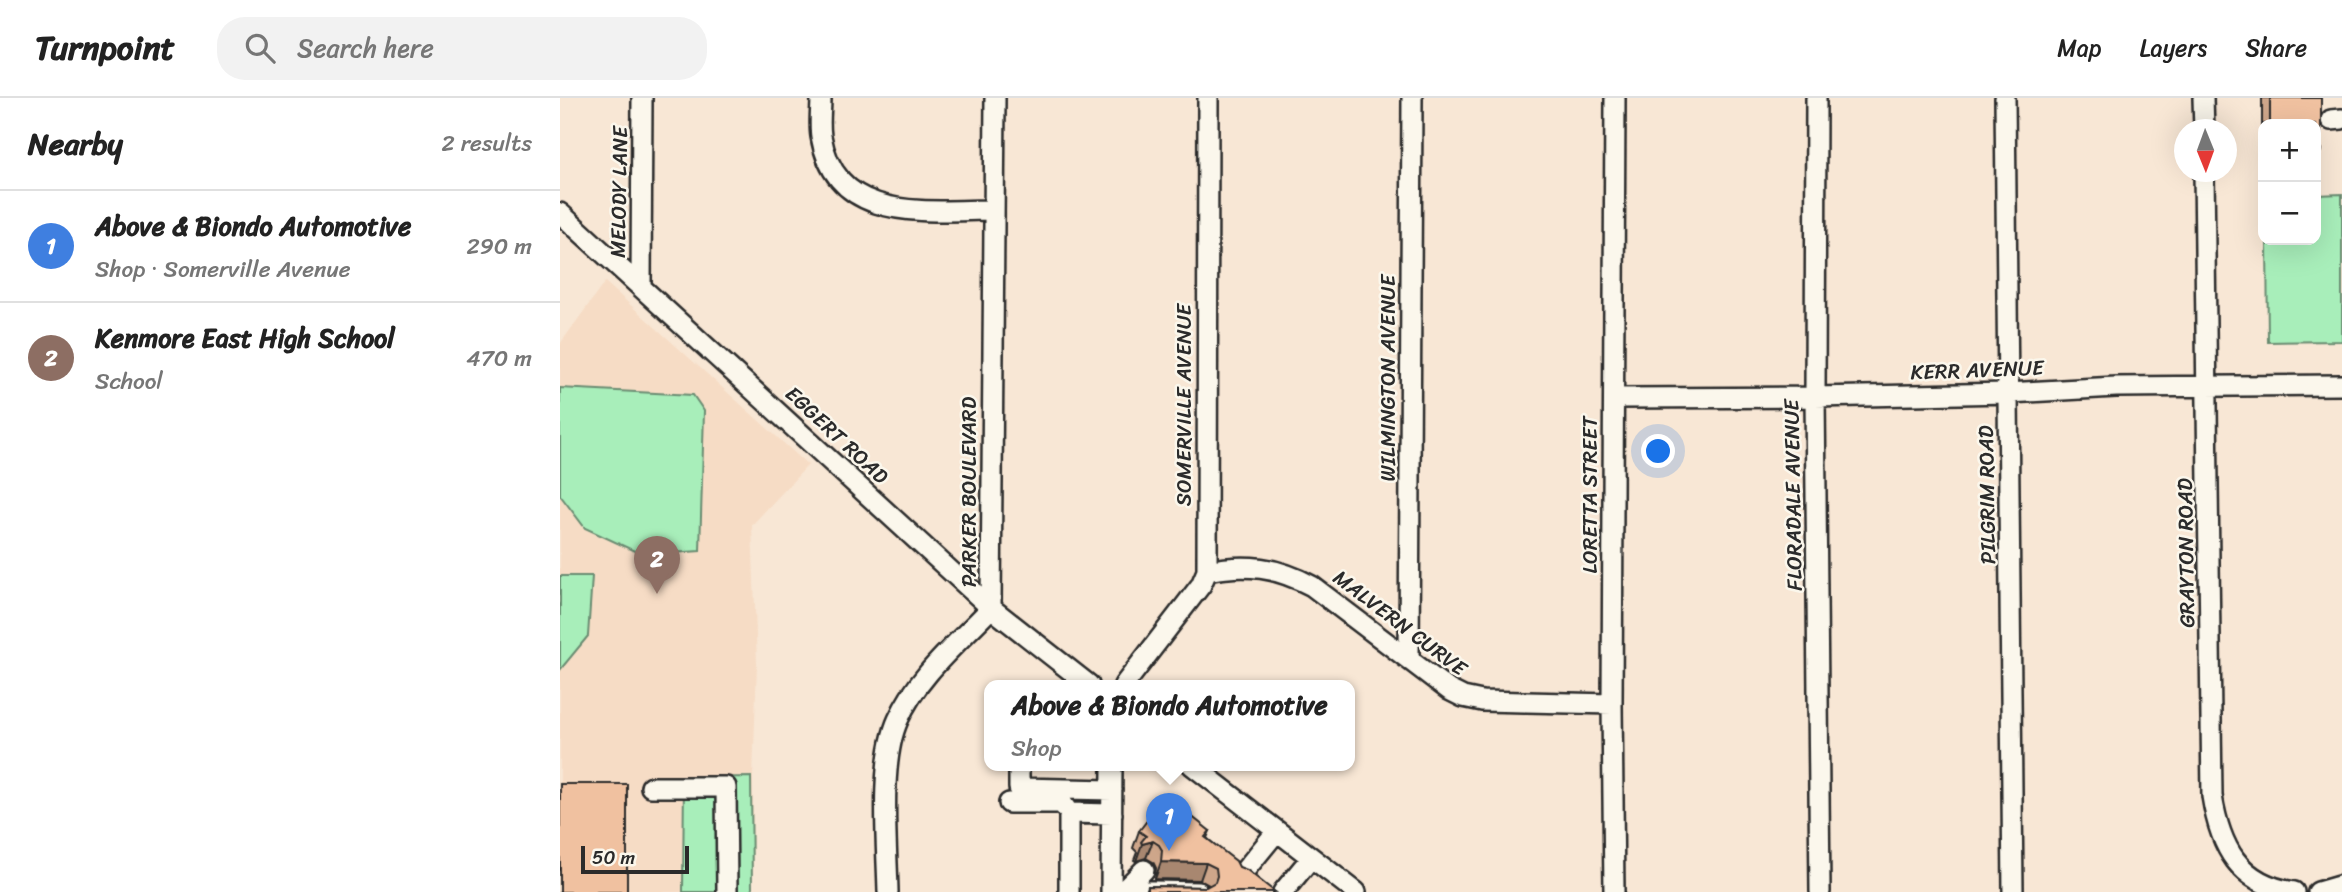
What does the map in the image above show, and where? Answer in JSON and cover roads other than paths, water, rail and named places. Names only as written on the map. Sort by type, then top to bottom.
[{"type":"street","name":"MELODY LANE","points":[[641,286],[642,98]]},
{"type":"street","points":[[821,98],[821,134],[825,152],[842,181],[855,193],[885,207],[906,210],[994,210]]},
{"type":"street","name":"PARKER BOULEVARD","points":[[888,892],[887,770],[897,721],[928,674],[991,608],[995,98]]},
{"type":"street","name":"SOMERVILLE AVENUE","points":[[1207,571],[1208,98]]},
{"type":"street","name":"WILMINGTON AVENUE","points":[[1409,659],[1412,98]]},
{"type":"street","name":"LORETTA STREET","points":[[1614,892],[1612,704],[1615,98]]},
{"type":"street","name":"FLORADALE AVENUE","points":[[1816,98],[1815,397],[1819,892]]},
{"type":"street","name":"PILGRIM ROAD","points":[[2005,98],[2013,892]]},
{"type":"street","points":[[2203,98],[2204,119]]},
{"type":"street","name":"GRAYTON ROAD","points":[[2204,182],[2212,796],[2221,835],[2239,866],[2267,885],[2294,892]]},
{"type":"street","name":"EGGERT ROAD","points":[[560,213],[991,608],[1083,680]]},
{"type":"street","name":"KERR AVENUE","points":[[1614,398],[1815,397],[2008,393],[2116,387],[2342,385]]},
{"type":"street","name":"MALVERN CURVE","points":[[1207,571],[1250,566],[1293,576],[1312,586],[1449,690],[1482,701],[1612,704]]},
{"type":"street","points":[[1128,680],[1201,584],[1207,571]]},
{"type":"street","points":[[1019,771],[1019,788],[1112,790]]},
{"type":"street","points":[[1112,771],[1115,891]]},
{"type":"street","points":[[1200,771],[1311,858],[1344,888]]},
{"type":"street","points":[[651,787],[726,788],[727,892]]},
{"type":"street","points":[[1009,803],[1062,803],[1069,813],[1069,892]]},
{"type":"street","points":[[1069,813],[1112,814]]},
{"type":"street","points":[[1241,876],[1277,831]]},
{"type":"street","points":[[1283,892],[1311,858]]},
{"type":"street","points":[[1115,891],[1144,870]]},
{"type":"street","points":[[2318,892],[2342,885]]},
{"type":"street","points":[[1115,891],[1199,892]]},
{"type":"place","name":"Kenmore East High School","points":[[657,594]]},
{"type":"place","name":"Above & Biondo Automotive","points":[[1169,851]]}]
